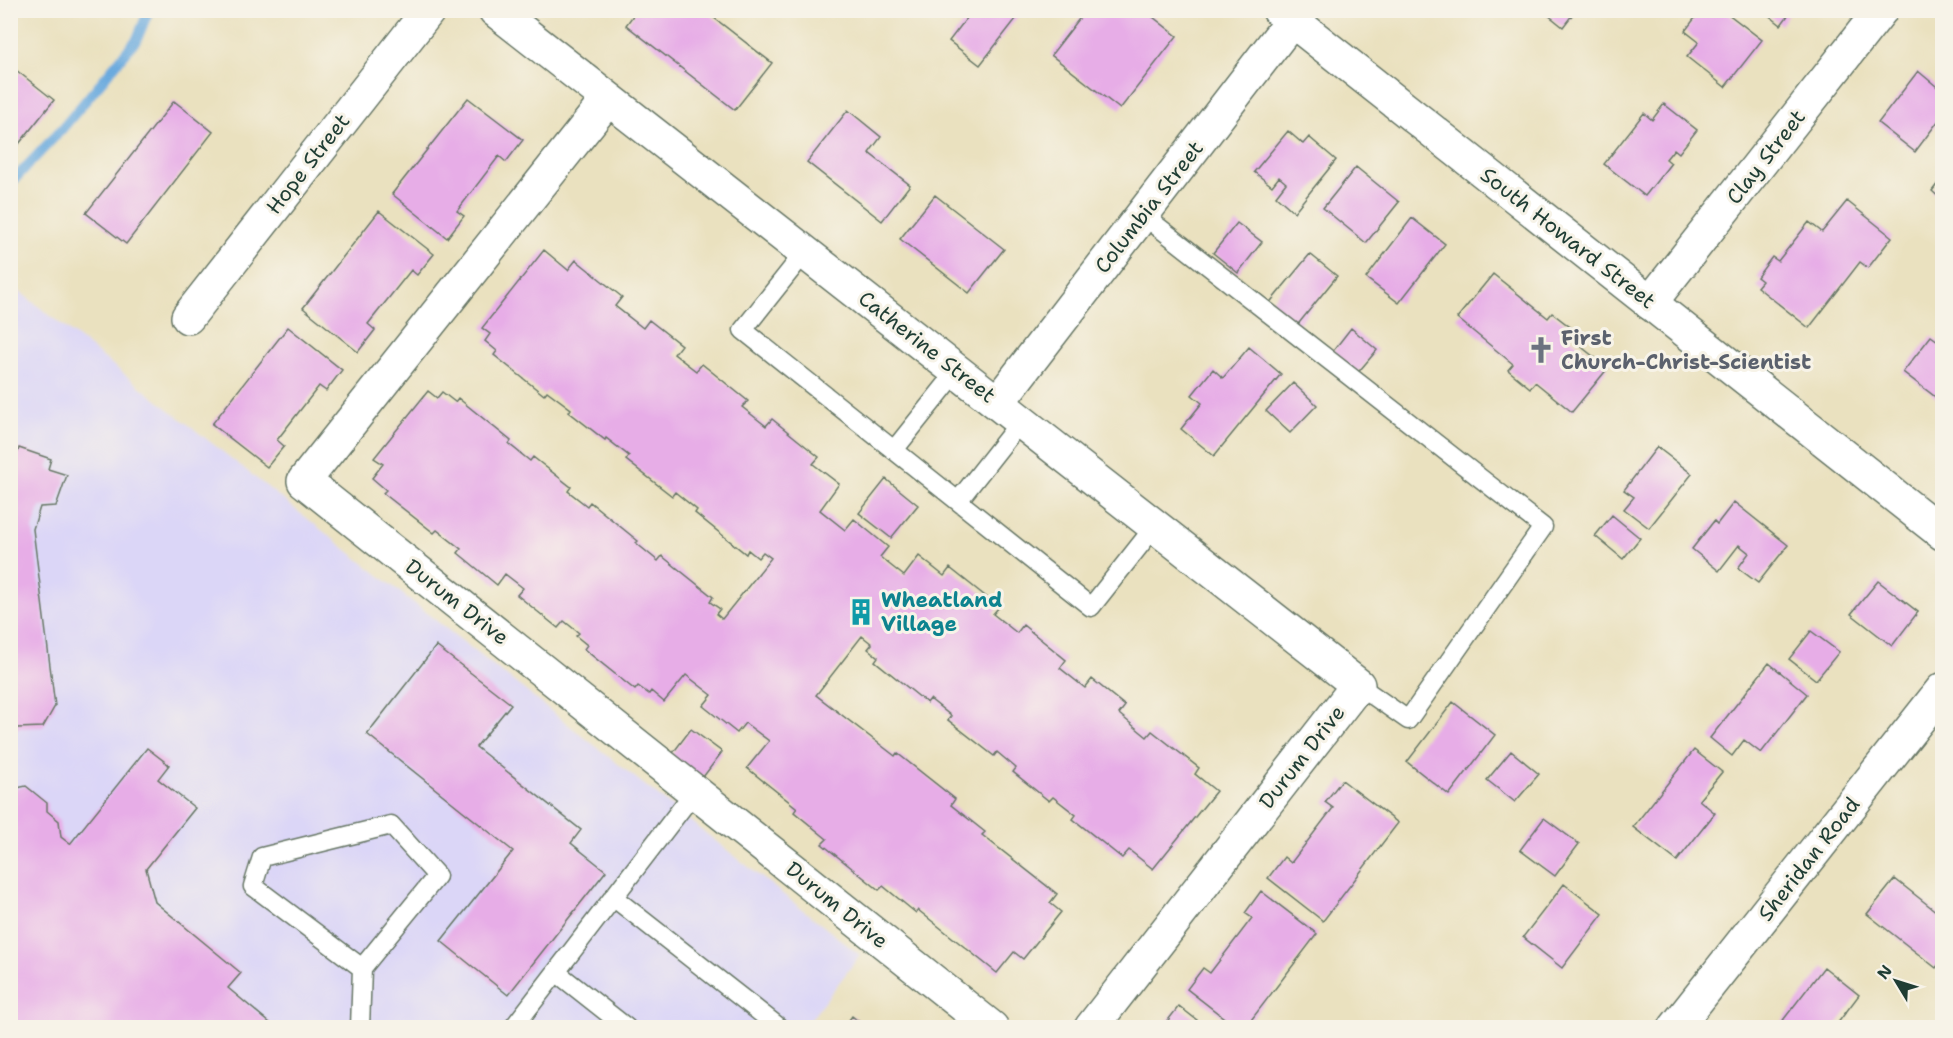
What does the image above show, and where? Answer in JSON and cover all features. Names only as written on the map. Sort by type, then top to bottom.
[{"type":"street","name":"Hope Street","points":[[188,317],[429,10]]},
{"type":"street","name":"Catherine Street","points":[[495,10],[1358,685]]},
{"type":"street","name":"Clay Street","points":[[1650,303],[1881,10]]},
{"type":"street","name":"South Howard Street","points":[[1291,14],[1650,303],[1942,533]]},
{"type":"street","name":"Columbia Street","points":[[1009,412],[1143,215],[1291,14]]},
{"type":"street","name":"Durum Drive","points":[[608,99],[304,481],[992,1028]]},
{"type":"street","name":"Durum Drive","points":[[1091,1028],[1358,685]]},
{"type":"street","name":"Sheridan Road","points":[[1675,1028],[1942,690]]},
{"type":"lane","points":[[1143,215],[1543,527],[1408,720],[1358,685]]},
{"type":"lane","points":[[805,252],[743,330],[1091,607],[1155,526]]},
{"type":"lane","points":[[894,450],[957,371]]},
{"type":"lane","points":[[958,501],[1009,412]]},
{"type":"lane","points":[[513,1028],[695,792]]},
{"type":"lane","points":[[360,1028],[362,968],[437,876],[391,825],[262,857],[253,886],[362,968]]},
{"type":"lane","points":[[613,897],[780,1028]]},
{"type":"lane","points":[[556,972],[627,1028]]},
{"type":"shaded area","points":[[10,284],[860,955],[805,1027],[11,1027]]},
{"type":"building","points":[[637,10],[704,10],[772,63],[735,110],[626,25]]},
{"type":"building","points":[[973,10],[1023,10],[980,65],[949,41]]},
{"type":"building","points":[[1086,10],[1144,10],[1177,36],[1120,109],[1051,55]]},
{"type":"building","points":[[1542,10],[1576,10],[1563,27]]},
{"type":"building","points":[[1701,10],[1723,10],[1762,40],[1725,87],[1687,57],[1699,42],[1685,31]]},
{"type":"building","points":[[1762,10],[1792,10],[1781,25]]},
{"type":"building","points":[[16,70],[54,100],[10,155],[10,78]]},
{"type":"building","points":[[1918,71],[1942,91],[1942,116],[1915,152],[1878,123]]},
{"type":"building","points":[[468,98],[523,140],[506,162],[499,156],[457,211],[464,216],[447,238],[392,194]]},
{"type":"building","points":[[174,101],[213,132],[126,244],[86,213]]},
{"type":"building","points":[[1664,104],[1697,130],[1679,153],[1674,149],[1666,159],[1671,163],[1645,196],[1604,164],[1644,113],[1652,120]]},
{"type":"building","points":[[848,110],[881,137],[869,153],[910,185],[882,221],[807,162]]},
{"type":"building","points":[[1288,131],[1303,144],[1309,137],[1336,160],[1294,212],[1276,196],[1286,183],[1279,177],[1272,186],[1254,172]]},
{"type":"building","points":[[1356,167],[1399,202],[1366,243],[1323,208]]},
{"type":"building","points":[[1942,178],[1942,200],[1932,191]]},
{"type":"building","points":[[935,195],[1004,249],[969,293],[900,239]]},
{"type":"building","points":[[1847,201],[1892,237],[1868,268],[1860,262],[1809,328],[1757,287],[1762,281],[1757,277],[1772,257],[1778,261],[1809,222],[1822,232]]},
{"type":"building","points":[[379,211],[434,254],[417,275],[411,270],[368,324],[375,330],[358,352],[303,308]]},
{"type":"building","points":[[1412,218],[1445,244],[1399,303],[1366,278]]},
{"type":"building","points":[[1237,223],[1262,242],[1238,273],[1213,253]]},
{"type":"building","name":"Wheatland Village","points":[[544,250],[568,270],[576,260],[622,297],[615,306],[643,328],[649,320],[681,345],[674,354],[696,371],[702,364],[748,401],[742,407],[766,426],[772,419],[819,457],[813,464],[839,484],[820,510],[845,530],[854,519],[888,547],[880,557],[904,576],[919,556],[944,576],[950,568],[999,607],[993,614],[1017,633],[1023,625],[1066,660],[1060,668],[1085,688],[1092,679],[1125,706],[1119,714],[1147,737],[1152,731],[1199,768],[1195,774],[1216,791],[1153,869],[1129,850],[1122,858],[1073,819],[1076,815],[1053,797],[1049,801],[1013,772],[1016,768],[997,752],[994,756],[948,720],[951,716],[930,699],[927,703],[875,661],[878,657],[868,649],[872,644],[862,636],[816,695],[895,756],[897,753],[955,799],[951,805],[985,832],[982,835],[1057,894],[1050,903],[1061,912],[1023,959],[1014,952],[997,973],[918,910],[916,913],[883,886],[879,890],[822,844],[827,839],[794,812],[797,808],[747,768],[769,741],[745,723],[737,733],[703,706],[712,695],[686,675],[664,702],[651,691],[649,694],[638,686],[635,690],[584,649],[587,645],[576,636],[579,633],[564,621],[558,628],[517,595],[523,588],[505,574],[497,585],[458,553],[461,549],[437,530],[434,533],[383,493],[386,490],[372,478],[383,464],[374,458],[428,391],[437,398],[442,392],[455,402],[458,398],[511,441],[509,444],[530,461],[533,457],[571,487],[568,491],[587,506],[590,502],[638,541],[636,543],[658,561],[662,556],[713,597],[710,602],[720,609],[716,614],[722,619],[771,558],[763,552],[758,558],[748,550],[746,554],[695,513],[697,510],[675,492],[672,496],[626,460],[629,456],[569,412],[571,409],[547,391],[544,395],[494,355],[497,351],[485,341],[490,334],[482,328]]},
{"type":"building","points":[[1310,254],[1337,276],[1295,328],[1267,306]]},
{"type":"building","name":"First Church-Christ-Scientist","points":[[1493,274],[1548,318],[1552,313],[1574,330],[1569,337],[1608,368],[1572,412],[1535,382],[1530,388],[1508,370],[1513,364],[1457,318]]},
{"type":"building","points":[[288,327],[342,370],[326,391],[319,386],[277,440],[284,446],[267,467],[212,424]]},
{"type":"building","points":[[1351,328],[1377,350],[1355,376],[1330,355]]},
{"type":"building","points":[[1931,336],[1942,344],[1942,402],[1903,372]]},
{"type":"building","points":[[1249,347],[1281,374],[1214,456],[1181,429],[1202,403],[1192,395],[1213,369],[1223,378]]},
{"type":"building","points":[[1293,383],[1317,405],[1290,433],[1266,411]]},
{"type":"building","points":[[1657,447],[1692,474],[1649,528],[1624,509],[1634,497],[1624,490]]},
{"type":"building","points":[[19,448],[51,459],[48,469],[67,475],[56,506],[40,507],[33,529],[55,706],[43,727],[17,728],[10,736],[10,475]]},
{"type":"building","points":[[886,479],[918,505],[891,538],[859,513]]},
{"type":"building","points":[[1734,502],[1788,545],[1758,583],[1738,568],[1749,553],[1739,545],[1719,571],[1692,549],[1714,521],[1717,524]]},
{"type":"building","points":[[1612,515],[1640,538],[1623,559],[1595,536]]},
{"type":"building","points":[[1878,581],[1918,612],[1892,646],[1851,614]]},
{"type":"building","points":[[1811,631],[1839,652],[1816,680],[1789,659]]},
{"type":"building","points":[[436,646],[511,704],[476,747],[581,830],[571,843],[606,871],[508,995],[441,941],[513,851],[367,734]]},
{"type":"building","points":[[1769,663],[1807,694],[1761,753],[1744,740],[1732,756],[1710,738]]},
{"type":"building","points":[[1453,702],[1495,735],[1449,795],[1407,762]]},
{"type":"building","points":[[691,729],[722,752],[694,789],[663,766]]},
{"type":"building","points":[[147,748],[169,765],[158,779],[195,808],[146,869],[155,902],[241,973],[228,988],[276,1028],[10,1028],[10,783],[17,788],[26,786],[47,803],[47,811],[59,821],[61,837],[70,844]]},
{"type":"building","points":[[1694,750],[1722,772],[1699,800],[1715,813],[1677,861],[1633,827]]},
{"type":"building","points":[[1511,751],[1539,774],[1515,802],[1487,780]]},
{"type":"building","points":[[1342,780],[1398,823],[1323,921],[1268,878],[1284,857],[1291,863],[1333,808],[1325,802]]},
{"type":"building","points":[[1544,818],[1579,844],[1555,876],[1520,850]]},
{"type":"building","points":[[1895,879],[1942,916],[1942,960],[1936,968],[1867,914]]},
{"type":"building","points":[[1564,884],[1603,914],[1562,968],[1523,937]]},
{"type":"building","points":[[1261,891],[1317,934],[1245,1028],[1237,1028],[1187,989],[1203,968],[1210,973],[1252,918],[1245,913]]},
{"type":"building","points":[[1824,967],[1859,995],[1834,1028],[1777,1028]]},
{"type":"building","points":[[1179,1006],[1207,1028],[1162,1028]]},
{"type":"building","points":[[852,1016],[867,1028],[843,1028]]},
{"type":"waterway","points":[[10,184],[62,129],[137,39],[149,10]]},
{"type":"place","name":"First Church-Christ-Scientist","points":[[1541,350]]},
{"type":"place","name":"Wheatland Village","points":[[861,612]]}]
